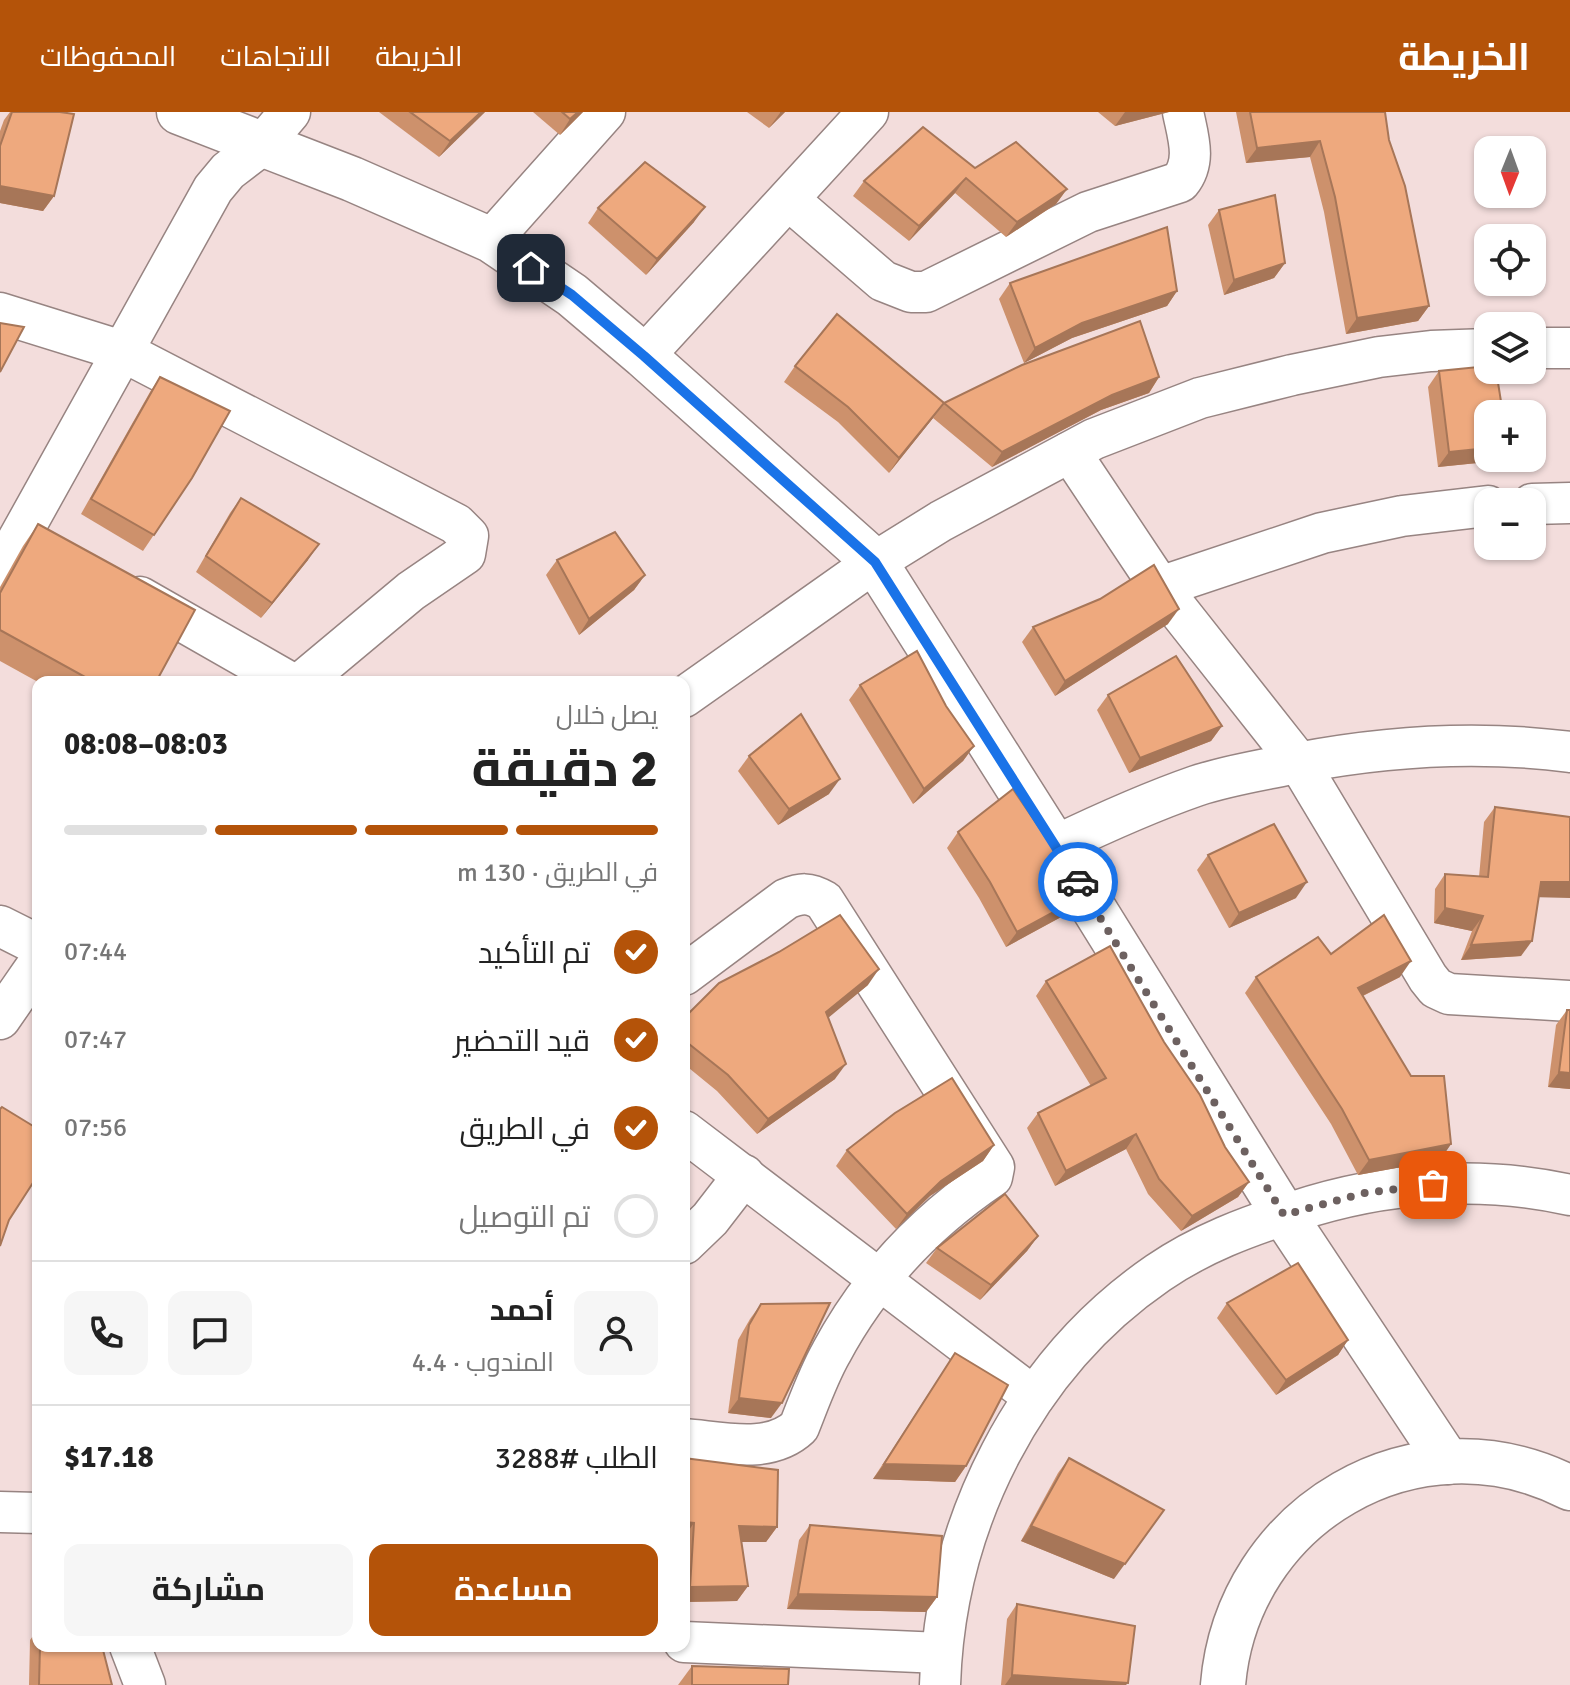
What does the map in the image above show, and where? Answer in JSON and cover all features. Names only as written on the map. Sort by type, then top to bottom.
[{"type":"street","points":[[179,112],[352,179],[491,240],[572,295],[875,562],[1284,1215],[1448,1462]]},
{"type":"street","points":[[0,572],[37,538],[122,351],[213,189],[228,171],[262,145],[290,112]]},
{"type":"street","points":[[491,240],[605,112]]},
{"type":"street","points":[[644,356],[868,112]]},
{"type":"street","points":[[789,200],[883,281],[911,292],[926,292],[1088,212],[1180,182],[1188,173],[1191,157],[1183,112]]},
{"type":"street","points":[[0,313],[122,351],[456,524],[468,536],[465,554],[411,591],[309,676]]},
{"type":"street","points":[[690,693],[875,562],[941,521],[1127,425],[1200,398],[1379,357],[1428,336],[1474,346]]},
{"type":"street","points":[[1546,348],[1570,348]]},
{"type":"street","points":[[1070,452],[1160,587],[1299,763],[1418,964],[1436,988],[1449,994],[1570,1001]]},
{"type":"street","points":[[1546,504],[1570,503]]},
{"type":"street","points":[[1160,587],[1322,533],[1402,516],[1474,508]]},
{"type":"street","points":[[103,576],[278,676]]},
{"type":"street","points":[[1055,846],[1109,820],[1198,785],[1338,755],[1417,747],[1511,747],[1570,752]]},
{"type":"street","points":[[690,971],[786,899],[800,893],[812,894],[824,901],[993,1162],[992,1177],[939,1216],[907,1245],[878,1279],[829,1356],[799,1427],[765,1445],[690,1439]]},
{"type":"street","points":[[0,926],[32,942]]},
{"type":"street","points":[[0,1019],[32,973]]},
{"type":"street","points":[[690,1135],[1034,1397]]},
{"type":"street","points":[[690,1238],[710,1219],[744,1175]]},
{"type":"street","points":[[690,1643],[941,1669],[946,1614],[964,1537],[995,1464],[1034,1397],[1091,1328],[1158,1272],[1227,1235],[1284,1215],[1364,1193],[1457,1183],[1503,1185],[1570,1195]]},
{"type":"street","points":[[1223,1685],[1230,1641],[1249,1590],[1280,1545],[1320,1507],[1368,1481],[1420,1465],[1448,1462],[1496,1464],[1543,1475],[1570,1488]]},
{"type":"street","points":[[0,1512],[32,1513]]},
{"type":"street","points":[[132,1652],[145,1685]]},
{"type":"building","points":[[12,112],[74,114],[54,196],[0,186],[0,146]]},
{"type":"building","points":[[410,112],[481,112],[450,141]]},
{"type":"building","points":[[562,112],[578,112],[570,119]]},
{"type":"building","points":[[1250,112],[1385,112],[1389,140],[1405,186],[1429,306],[1357,318],[1335,197],[1320,141],[1257,148]]},
{"type":"building","points":[[923,127],[975,168],[1016,142],[1067,189],[1017,222],[966,178],[919,226],[864,181]]},
{"type":"building","points":[[645,162],[705,207],[657,259],[598,208]]},
{"type":"building","points":[[1275,195],[1285,263],[1234,280],[1219,210]]},
{"type":"building","points":[[1167,227],[1177,291],[1082,323],[1035,348],[1010,283]]},
{"type":"building","points":[[837,314],[944,403],[899,458],[848,407],[795,366]]},
{"type":"building","points":[[1140,321],[1159,377],[1112,395],[1002,452],[944,403],[1022,365]]},
{"type":"building","points":[[0,323],[24,327],[0,372]]},
{"type":"building","points":[[1474,367],[1474,384],[1498,384],[1501,400],[1474,400],[1474,449],[1449,452],[1439,371]]},
{"type":"building","points":[[160,377],[230,411],[192,478],[154,535],[91,499]]},
{"type":"building","points":[[241,498],[319,544],[272,603],[206,556]]},
{"type":"building","points":[[38,524],[195,610],[159,676],[83,676],[0,630],[0,593]]},
{"type":"building","points":[[615,532],[645,575],[589,619],[557,560]]},
{"type":"building","points":[[1154,565],[1179,609],[1065,681],[1033,627],[1100,599]]},
{"type":"building","points":[[917,651],[946,706],[974,746],[924,789],[860,685]]},
{"type":"building","points":[[1176,656],[1222,726],[1140,758],[1108,695]]},
{"type":"building","points":[[801,714],[840,779],[789,809],[749,756]]},
{"type":"building","points":[[1013,789],[1085,895],[1017,932],[958,832]]},
{"type":"building","points":[[1495,807],[1570,817],[1570,882],[1541,882],[1532,941],[1471,945],[1483,916],[1445,908],[1445,874],[1488,877]]},
{"type":"building","points":[[1274,824],[1307,882],[1239,913],[1208,855]]},
{"type":"building","points":[[840,915],[879,969],[826,1012],[846,1064],[768,1119],[728,1075],[690,1045],[690,1012],[719,983]]},
{"type":"building","points":[[1384,915],[1411,961],[1358,988],[1411,1076],[1444,1076],[1451,1144],[1369,1160],[1342,1109],[1256,977],[1318,937],[1331,954]]},
{"type":"building","points":[[1110,946],[1164,1042],[1200,1095],[1225,1147],[1249,1182],[1192,1216],[1159,1179],[1136,1134],[1066,1171],[1038,1113],[1106,1078],[1046,981]]},
{"type":"building","points":[[1567,1010],[1570,1010],[1570,1073],[1559,1072]]},
{"type":"building","points":[[952,1078],[994,1145],[941,1181],[907,1214],[847,1150],[895,1113]]},
{"type":"building","points":[[2,1107],[32,1125],[32,1184],[9,1220],[0,1246]]},
{"type":"building","points":[[1005,1194],[1038,1236],[991,1285],[937,1248]]},
{"type":"building","points":[[1298,1263],[1348,1340],[1286,1380],[1227,1303]]},
{"type":"building","points":[[830,1303],[782,1403],[739,1398],[749,1325],[761,1304]]},
{"type":"building","points":[[955,1353],[1008,1385],[966,1466],[884,1464]]},
{"type":"building","points":[[1069,1458],[1164,1510],[1125,1564],[1031,1526]]},
{"type":"building","points":[[690,1459],[778,1470],[777,1527],[739,1526],[748,1586],[690,1587],[694,1523],[690,1523]]},
{"type":"building","points":[[810,1525],[942,1536],[937,1597],[798,1594]]},
{"type":"building","points":[[1017,1604],[1135,1626],[1128,1683],[1012,1675]]},
{"type":"building","points":[[40,1652],[104,1652],[112,1685],[39,1685]]},
{"type":"building","points":[[692,1666],[789,1669],[788,1685],[692,1685]]},
{"type":"way so far","points":[[1078,882],[1284,1215],[1364,1193],[1433,1185]]},
{"type":"route","points":[[531,268],[572,295],[644,356],[875,562],[1078,882]]}]
